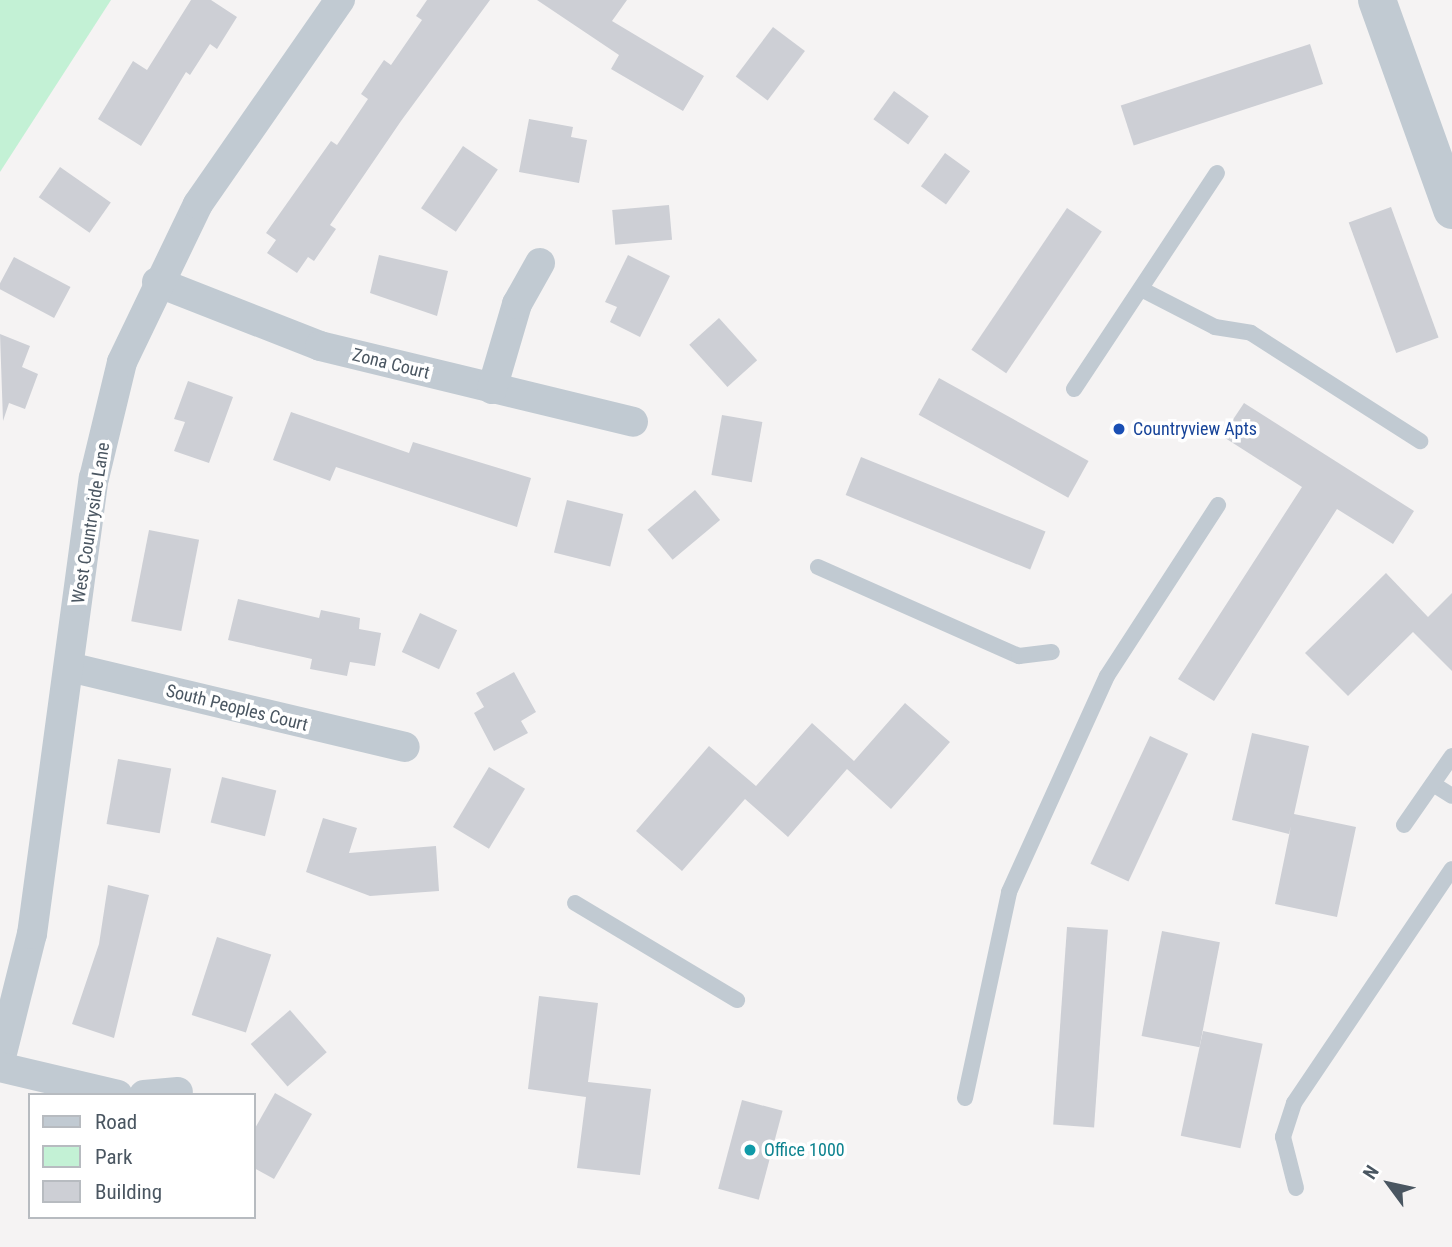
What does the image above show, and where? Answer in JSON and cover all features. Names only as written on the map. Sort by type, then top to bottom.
[{"type":"street","name":"West Countryside Lane","points":[[0,1062],[32,934],[94,478],[122,362],[157,282],[198,204],[340,0]]},
{"type":"street","points":[[1377,0],[1452,210]]},
{"type":"street","points":[[492,389],[517,304],[540,263]]},
{"type":"street","name":"Zona Court","points":[[157,282],[320,345],[633,422]]},
{"type":"street","name":"South Peoples Court","points":[[69,667],[405,747]]},
{"type":"street","points":[[0,1067],[110,1093]]},
{"type":"street","points":[[167,1093],[178,1092]]},
{"type":"lane","points":[[1074,389],[1217,173]]},
{"type":"lane","points":[[1141,289],[1215,327],[1251,333],[1420,441]]},
{"type":"lane","points":[[965,1098],[1009,892],[1107,676],[1218,505]]},
{"type":"lane","points":[[818,567],[1019,656],[1052,652]]},
{"type":"lane","points":[[1404,825],[1452,756]]},
{"type":"lane","points":[[1433,784],[1452,796]]},
{"type":"lane","points":[[1296,1188],[1283,1137],[1294,1103],[1452,869]]},
{"type":"lane","points":[[575,903],[737,1000]]},
{"type":"green space","points":[[0,0],[111,0],[0,172]]},
{"type":"building","points":[[191,0],[211,0],[237,17],[217,49],[210,44],[190,75],[186,72],[141,146],[98,119],[133,61],[147,70]]},
{"type":"building","points":[[427,0],[490,0],[401,121],[330,225],[336,229],[314,261],[308,257],[297,273],[267,253],[276,240],[266,233],[331,141],[337,145],[368,99],[361,94],[384,60],[391,65],[422,20],[416,16]]},
{"type":"building","points":[[537,0],[627,0],[612,21],[704,76],[683,111],[611,69],[619,55]]},
{"type":"building","points":[[773,27],[805,51],[768,101],[736,77]]},
{"type":"building","points":[[1310,44],[1323,84],[1134,145],[1121,105]]},
{"type":"building","points":[[894,91],[929,116],[908,145],[873,119]]},
{"type":"building","points":[[529,119],[573,127],[571,137],[587,140],[579,183],[519,172]]},
{"type":"building","points":[[463,146],[498,169],[456,232],[421,208]]},
{"type":"building","points":[[945,153],[970,171],[946,204],[921,186]]},
{"type":"building","points":[[60,167],[111,203],[90,233],[39,197]]},
{"type":"building","points":[[669,205],[672,240],[615,245],[612,210]]},
{"type":"building","points":[[1391,207],[1439,338],[1396,353],[1349,222]]},
{"type":"building","points":[[1067,208],[1102,231],[1006,373],[971,350]]},
{"type":"building","points":[[379,255],[448,271],[437,316],[370,293]]},
{"type":"building","points":[[628,255],[670,276],[640,337],[610,322],[617,307],[605,302]]},
{"type":"building","points":[[14,257],[71,287],[54,318],[0,289],[0,283]]},
{"type":"building","points":[[719,318],[757,360],[727,387],[689,345]]},
{"type":"building","points":[[0,334],[30,346],[22,367],[38,374],[25,409],[9,403],[3,421]]},
{"type":"building","points":[[939,378],[1089,461],[1068,498],[919,415]]},
{"type":"building","points":[[188,381],[233,397],[209,463],[174,451],[185,422],[174,419]]},
{"type":"building","points":[[1244,403],[1414,511],[1393,544],[1337,509],[1214,701],[1178,679],[1302,487],[1222,436]]},
{"type":"building","points":[[291,412],[409,453],[413,442],[531,478],[517,527],[336,467],[330,481],[273,460]]},
{"type":"building","points":[[722,415],[762,422],[752,482],[711,475]]},
{"type":"building","points":[[861,457],[1046,532],[1030,570],[846,495]]},
{"type":"building","points":[[695,490],[720,520],[673,560],[648,530]]},
{"type":"building","points":[[567,500],[623,514],[610,566],[554,552]]},
{"type":"building","points":[[149,530],[199,540],[181,631],[131,621]]},
{"type":"building","points":[[1386,573],[1428,617],[1452,593],[1452,671],[1413,632],[1348,696],[1305,653]]},
{"type":"building","points":[[238,599],[319,618],[321,610],[360,618],[359,629],[381,633],[375,666],[350,662],[347,676],[310,669],[312,659],[228,640]]},
{"type":"building","points":[[420,613],[457,630],[439,669],[402,652]]},
{"type":"building","points":[[514,672],[536,712],[521,721],[528,733],[494,751],[474,713],[484,707],[476,693]]},
{"type":"building","points":[[905,703],[950,742],[891,809],[847,769],[788,837],[745,799],[682,871],[636,831],[709,746],[756,786],[812,723],[854,761]]},
{"type":"building","points":[[1252,733],[1309,746],[1294,814],[1356,827],[1337,917],[1275,904],[1291,826],[1289,834],[1232,820]]},
{"type":"building","points":[[1150,736],[1188,754],[1128,882],[1090,864]]},
{"type":"building","points":[[118,759],[171,768],[160,833],[107,824]]},
{"type":"building","points":[[489,767],[525,789],[489,849],[453,827]]},
{"type":"building","points":[[222,777],[276,791],[265,836],[211,823]]},
{"type":"building","points":[[323,818],[357,828],[349,853],[436,846],[439,891],[370,896],[306,872]]},
{"type":"building","points":[[108,885],[149,895],[114,1038],[72,1024],[99,944]]},
{"type":"building","points":[[1067,927],[1108,930],[1094,1127],[1053,1125]]},
{"type":"building","points":[[1162,931],[1220,942],[1199,1047],[1142,1036]]},
{"type":"building","points":[[217,937],[271,955],[246,1033],[192,1015]]},
{"type":"building","points":[[539,996],[598,1003],[588,1082],[651,1089],[640,1175],[577,1168],[586,1097],[528,1089]]},
{"type":"building","points":[[290,1010],[327,1052],[287,1086],[251,1044]]},
{"type":"building","points":[[1203,1031],[1263,1044],[1240,1148],[1181,1136]]},
{"type":"building","points":[[275,1093],[312,1114],[274,1179],[256,1169],[256,1126]]},
{"type":"building","name":"Office 1000","points":[[742,1100],[783,1111],[759,1200],[718,1189]]},
{"type":"place","name":"Countryview Apts","points":[[1119,429]]},
{"type":"place","name":"Office 1000","points":[[750,1150]]}]
